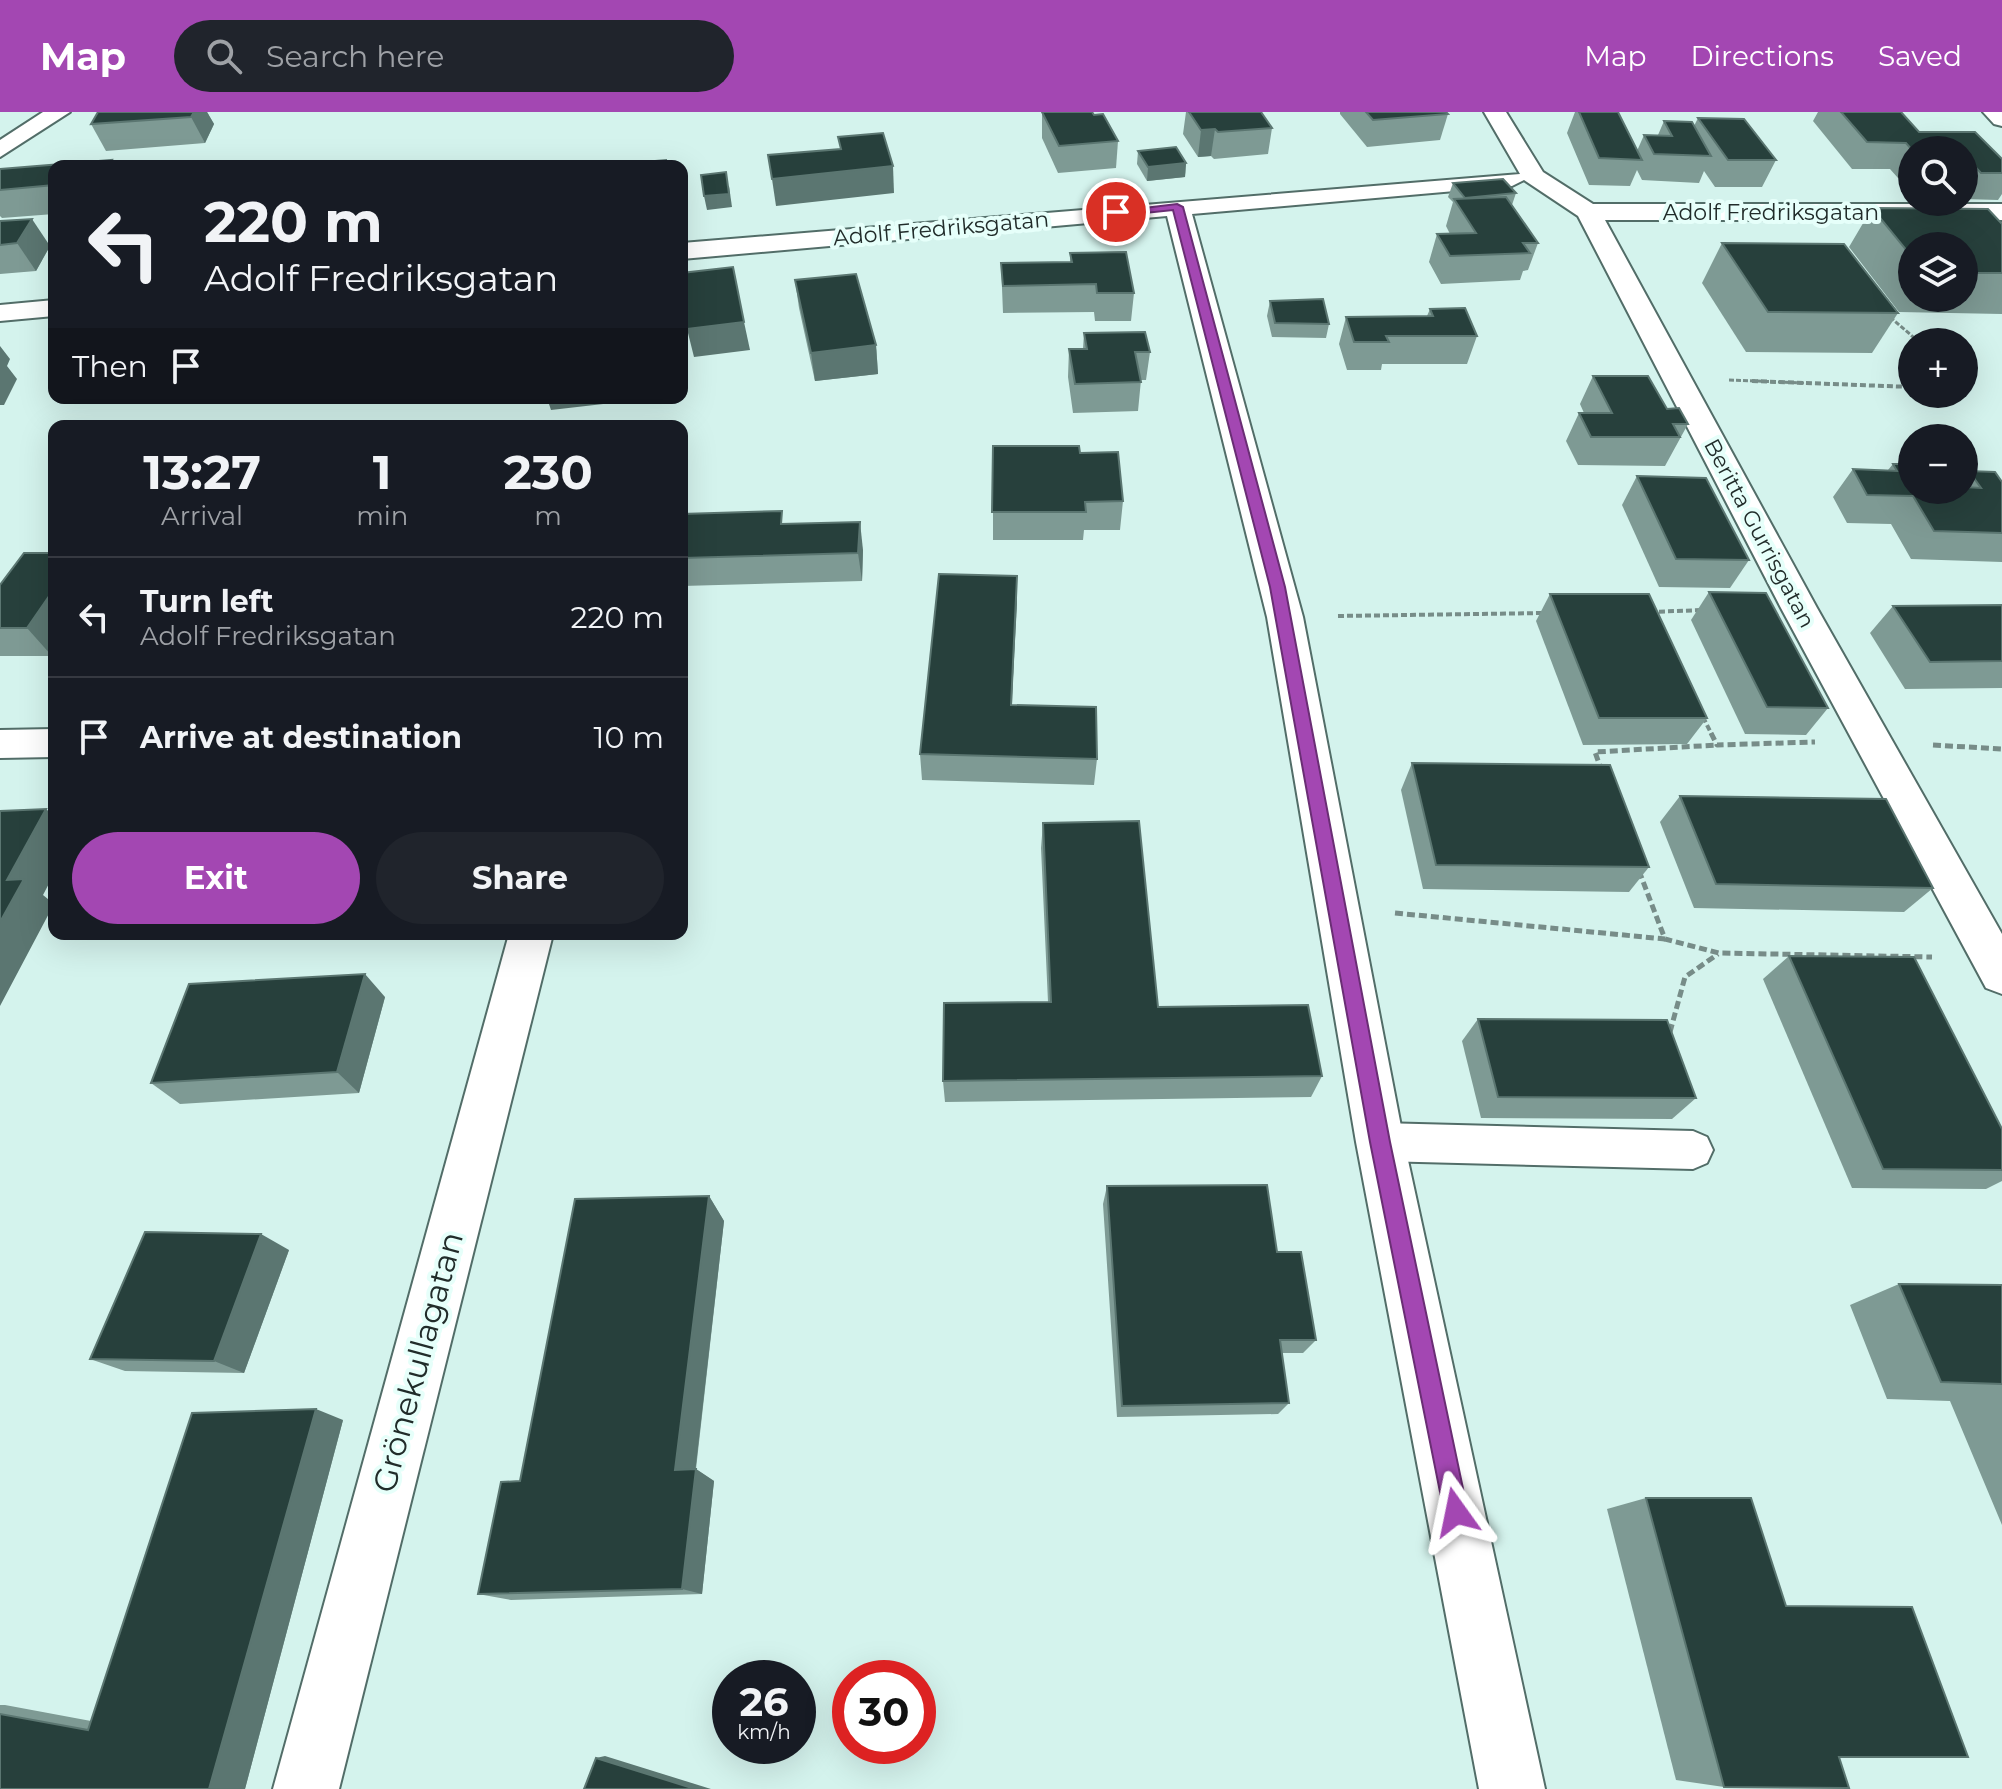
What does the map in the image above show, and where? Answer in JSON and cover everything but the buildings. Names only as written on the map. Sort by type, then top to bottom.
[{"type":"street","points":[[0,150],[59,112]]},
{"type":"street","name":"Beritta Gurrisgatan","points":[[1495,112],[1534,177],[1588,212],[1799,608],[1876,741],[1996,964]]},
{"type":"street","points":[[1994,112],[2002,119]]},
{"type":"street","name":"Adolf Fredriksgatan","points":[[688,250],[1534,177]]},
{"type":"street","points":[[1177,207],[1285,617],[1380,1142],[1512,1789]]},
{"type":"street","name":"Adolf Fredriksgatan","points":[[1588,212],[2002,212]]},
{"type":"street","points":[[0,313],[48,309]]},
{"type":"street","points":[[0,744],[48,743]]},
{"type":"street","name":"Grönekullagatan","points":[[306,1789],[529,940]]},
{"type":"lane","points":[[1380,1142],[1693,1150]]},
{"type":"path","points":[[1888,316],[1902,328]]},
{"type":"path","points":[[1677,378],[1898,386]]},
{"type":"path","points":[[1635,612],[1710,610]]},
{"type":"path","points":[[1651,612],[1658,625]]},
{"type":"path","points":[[1285,617],[1556,613]]},
{"type":"path","points":[[1697,705],[1717,745]]},
{"type":"path","points":[[1606,781],[1595,752],[1876,741],[2002,749]]},
{"type":"path","points":[[1638,867],[1665,939]]},
{"type":"path","points":[[1336,908],[1665,939],[1719,953],[1928,957],[1996,964]]},
{"type":"path","points":[[1668,1039],[1685,977],[1719,953]]},
{"type":"route","points":[[1116,212],[1177,207],[1278,587],[1380,1142],[1456,1512]]}]
